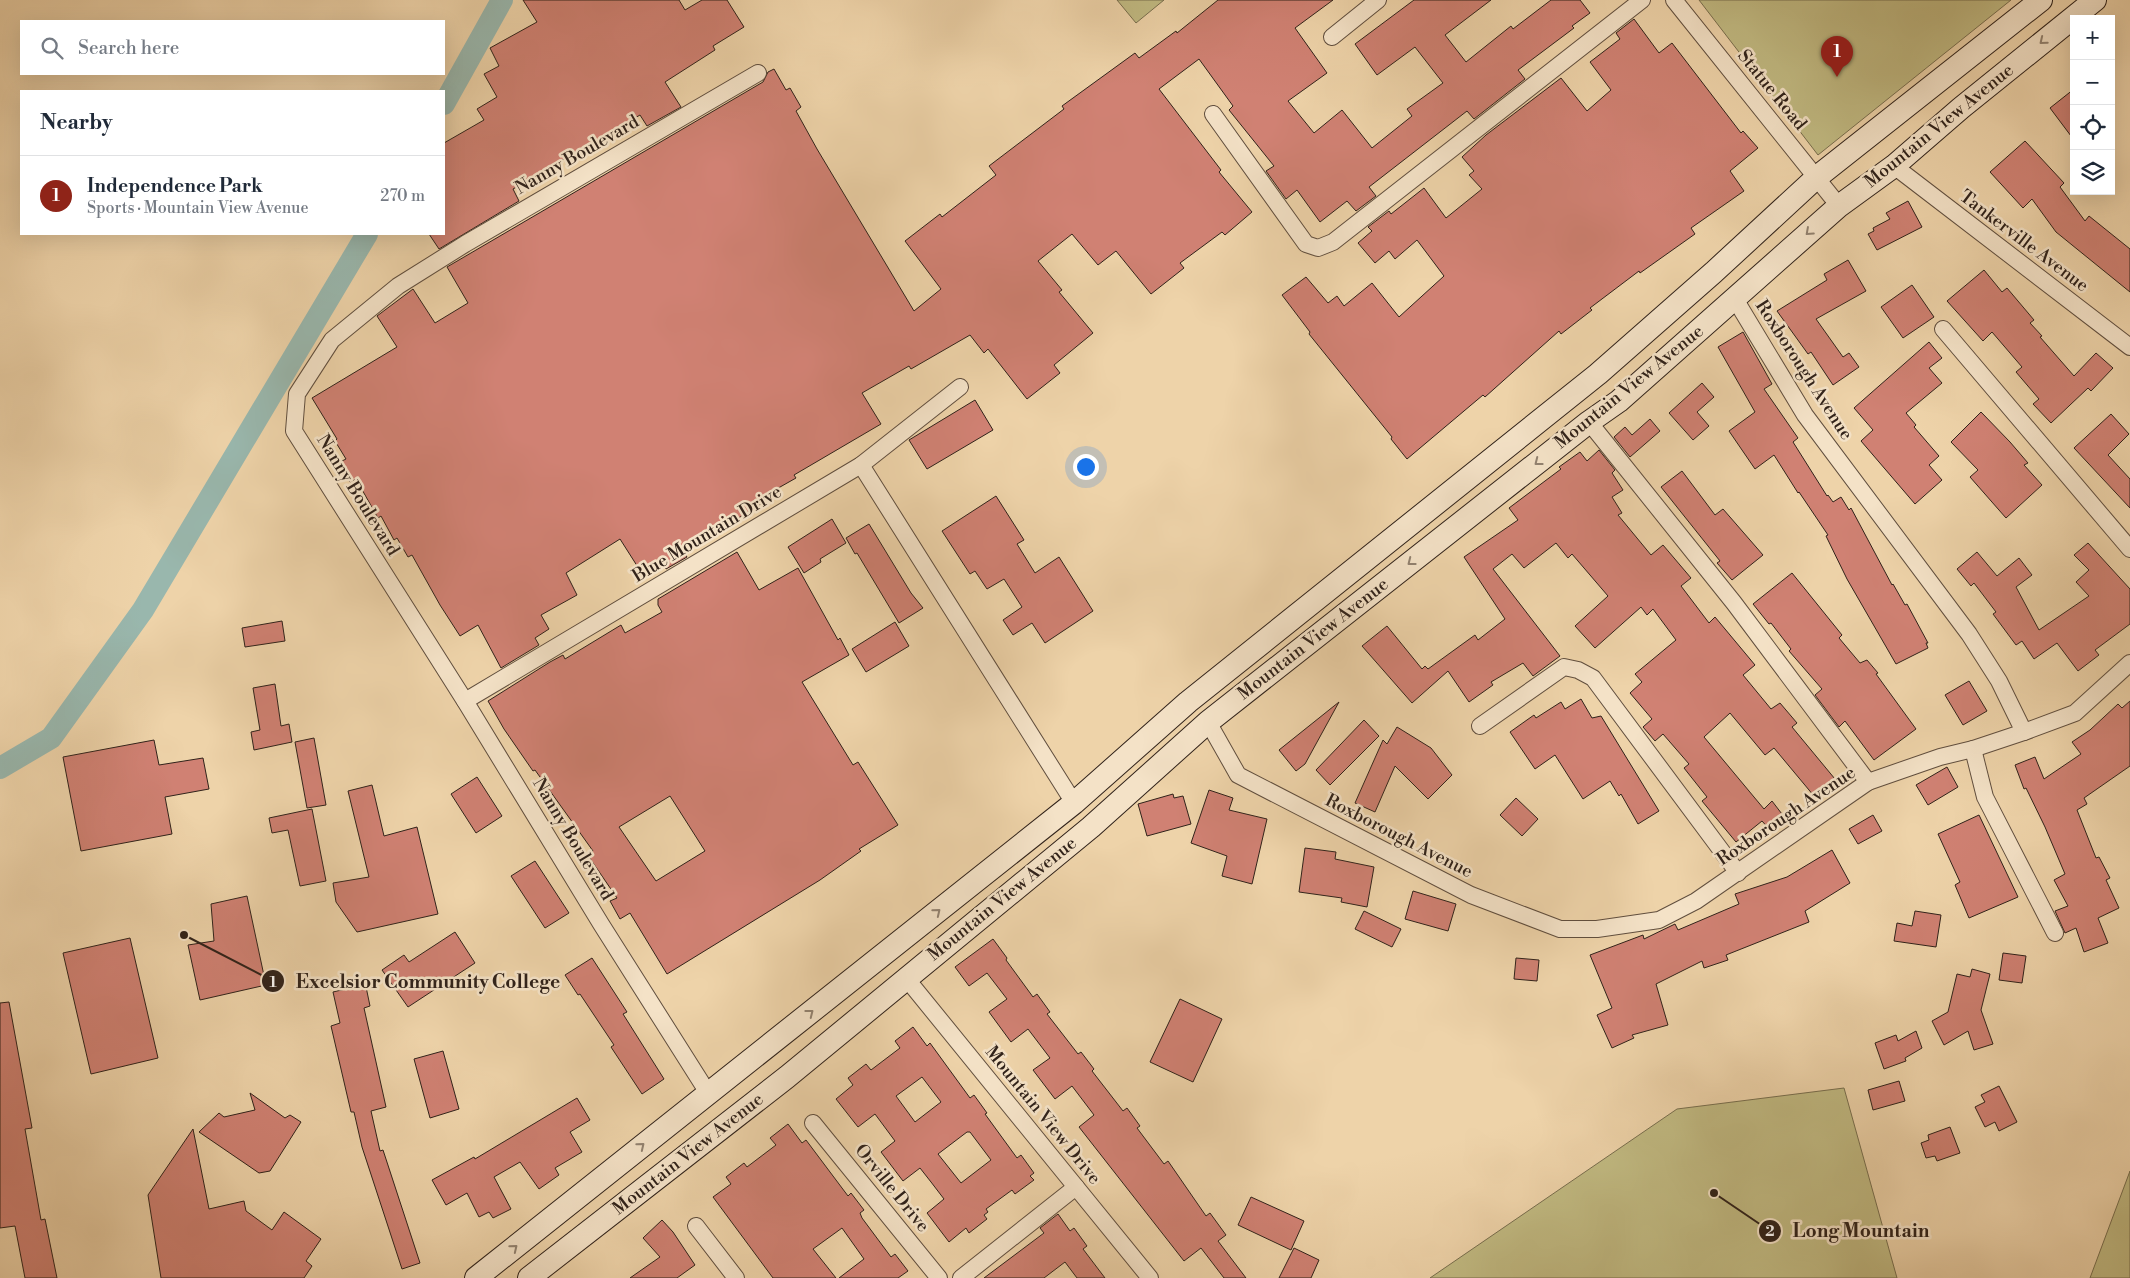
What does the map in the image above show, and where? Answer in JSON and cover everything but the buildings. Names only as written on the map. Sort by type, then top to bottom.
[{"type":"main road","name":"Mountain View Avenue","points":[[476,1278],[1074,802],[1196,696],[1598,374],[1714,272],[1817,177],[2041,0]]},
{"type":"main road","name":"Mountain View Avenue","points":[[529,1278],[787,1077],[1091,827],[1208,722],[1589,422],[1619,401],[1839,206],[1894,166],[1961,108],[2095,0]]},
{"type":"main road","points":[[1934,86],[1961,108]]},
{"type":"main road","points":[[1598,374],[1619,401]]},
{"type":"main road","points":[[1042,828],[1062,849]]},
{"type":"main road","points":[[779,1038],[803,1062]]},
{"type":"street","points":[[1332,37],[1378,0]]},
{"type":"street","points":[[1213,114],[1306,244],[1318,248],[1333,242],[1642,0]]},
{"type":"street","name":"Statue Road","points":[[1674,0],[1839,206]]},
{"type":"street","name":"Nanny Boulevard","points":[[708,1093],[601,924],[465,701],[294,431],[297,394],[332,340],[398,286],[465,244],[758,73]]},
{"type":"street","name":"Tankerville Avenue","points":[[1894,166],[2130,347]]},
{"type":"street","name":"Roxborough Avenue","points":[[1208,722],[1238,775],[1471,895],[1560,930],[1597,929],[1660,920],[1696,901],[1868,782],[1940,757],[1973,749],[2024,732],[1999,680],[1969,634],[1805,415],[1735,299]]},
{"type":"street","points":[[1943,329],[2130,548]]},
{"type":"street","name":"Blue Mountain Drive","points":[[465,701],[861,465],[960,387]]},
{"type":"street","points":[[1589,422],[1734,603],[1868,782]]},
{"type":"street","points":[[861,465],[1074,802]]},
{"type":"street","points":[[2024,732],[2075,713],[2130,663]]},
{"type":"street","points":[[1480,726],[1564,667],[1578,670],[1593,678],[1738,873]]},
{"type":"street","points":[[1973,749],[1985,797],[2055,933]]},
{"type":"street","name":"Mountain View Drive","points":[[906,978],[1150,1278]]},
{"type":"street","name":"Orville Drive","points":[[814,1123],[940,1278]]},
{"type":"street","points":[[961,1278],[1076,1187]]},
{"type":"street","points":[[696,1226],[736,1278]]},
{"type":"shaded area","points":[[1117,0],[1164,0],[1136,23]]},
{"type":"shaded area","points":[[1699,0],[2011,0],[1818,155]]},
{"type":"shaded area","points":[[1844,1088],[1897,1278],[1430,1278],[1677,1109]]},
{"type":"shaded area","points":[[2130,1171],[2130,1278],[2090,1278]]},
{"type":"waterway","points":[[445,102],[502,0]]},
{"type":"waterway","points":[[0,768],[51,738],[143,610],[366,235]]},
{"type":"place","name":"Independence Park","points":[[1837,77]]},
{"type":"place","name":"Excelsior Community College","points":[[184,935]]},
{"type":"place","name":"Long Mountain","points":[[1714,1193]]}]
